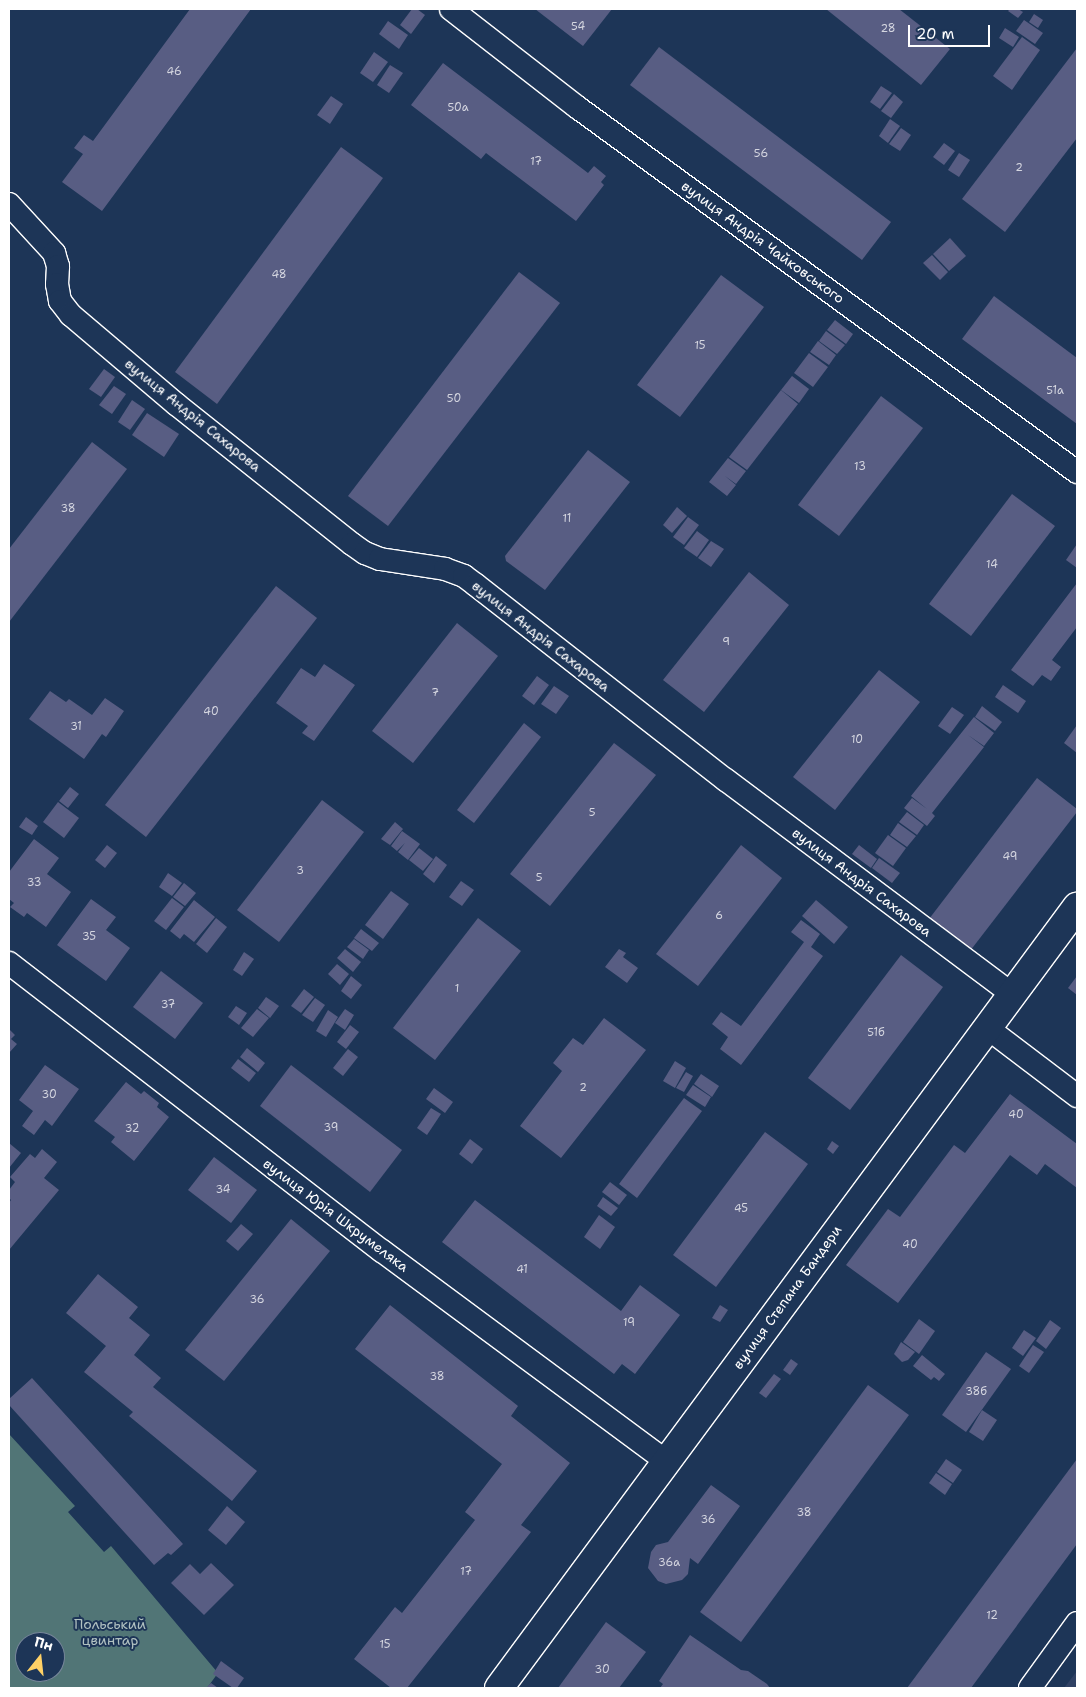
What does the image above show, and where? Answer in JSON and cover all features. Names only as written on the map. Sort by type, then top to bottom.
[{"type":"street","name":"вулиця Андрія Чайковського","points":[[451,9],[577,106],[1077,472]]},
{"type":"street","name":"вулиця Андрія Сахарова","points":[[9,204],[54,253],[58,266],[57,284],[60,301],[71,315],[176,404],[329,526],[372,557],[445,570],[464,576],[726,780],[1012,994]]},
{"type":"street","name":"вулиця Степана Бандери","points":[[499,1688],[1077,907]]},
{"type":"street","name":"вулиця Юрія Шкрумеляка","points":[[9,963],[382,1251],[666,1461]]},
{"type":"street","points":[[986,1028],[1077,1096]]},
{"type":"street","points":[[1030,1688],[1077,1623]]},
{"type":"shaded area","points":[[1077,1671],[1077,1688],[1064,1688]]},
{"type":"green space","name":"Польський цвинтар","points":[[9,1434],[75,1506],[68,1512],[104,1552],[111,1546],[218,1673],[207,1688],[9,1688]]},
{"type":"building","points":[[190,9],[251,9],[102,211],[62,182],[83,154],[74,148],[84,135],[93,141]]},
{"type":"building","points":[[412,9],[417,9],[425,15],[411,34],[400,25]]},
{"type":"building","points":[[535,9],[612,9],[583,46]]},
{"type":"building","points":[[826,9],[899,9],[950,49],[921,85]]},
{"type":"building","points":[[1010,9],[1018,9],[1023,12],[1018,18],[1008,11]]},
{"type":"building","points":[[1034,14],[1043,20],[1038,28],[1029,22]]},
{"type":"building","points":[[1024,20],[1043,33],[1035,44],[1016,31]]},
{"type":"building","points":[[388,21],[408,35],[399,49],[379,34]]},
{"type":"building","points":[[1005,28],[1019,37],[1013,47],[999,38]]},
{"type":"building","points":[[1022,37],[1040,50],[1012,90],[993,76]]},
{"type":"building","points":[[659,47],[891,222],[862,260],[630,85]]},
{"type":"building","points":[[1077,48],[1077,138],[1005,232],[962,199]]},
{"type":"building","points":[[374,52],[388,62],[373,82],[360,73]]},
{"type":"building","points":[[443,63],[588,173],[594,166],[606,176],[601,182],[604,185],[576,221],[486,153],[481,159],[411,105]]},
{"type":"building","points":[[390,65],[403,73],[389,93],[377,85]]},
{"type":"building","points":[[881,86],[892,93],[880,109],[870,102]]},
{"type":"building","points":[[894,94],[903,102],[891,118],[881,111]]},
{"type":"building","points":[[331,96],[343,104],[330,124],[317,115]]},
{"type":"building","points":[[890,119],[900,126],[888,143],[879,136]]},
{"type":"building","points":[[901,128],[911,135],[900,151],[889,144]]},
{"type":"building","points":[[944,143],[955,151],[944,165],[933,157]]},
{"type":"building","points":[[341,147],[383,178],[217,404],[175,372]]},
{"type":"building","points":[[959,153],[970,160],[959,177],[948,170]]},
{"type":"building","points":[[950,238],[966,256],[949,271],[933,254]]},
{"type":"building","points":[[932,255],[948,272],[940,280],[923,263]]},
{"type":"building","points":[[519,272],[560,303],[388,526],[348,496]]},
{"type":"building","points":[[721,275],[764,307],[680,417],[637,385]]},
{"type":"building","points":[[994,296],[1077,358],[1077,424],[962,339]]},
{"type":"building","points":[[835,320],[853,334],[846,344],[827,330]]},
{"type":"building","points":[[826,331],[845,345],[837,354],[819,341]]},
{"type":"building","points":[[818,341],[836,355],[829,365],[810,352]]},
{"type":"building","points":[[809,353],[828,367],[813,387],[794,373]]},
{"type":"building","points":[[104,369],[115,377],[101,397],[89,389]]},
{"type":"building","points":[[792,376],[809,389],[799,403],[781,390]]},
{"type":"building","points":[[114,386],[126,394],[112,414],[99,405]]},
{"type":"building","points":[[781,390],[798,404],[747,470],[729,457]]},
{"type":"building","points":[[881,396],[923,428],[839,536],[798,505]]},
{"type":"building","points":[[132,400],[145,409],[130,430],[118,422]]},
{"type":"building","points":[[147,413],[179,434],[164,457],[132,435]]},
{"type":"building","points":[[92,442],[127,469],[9,622],[9,549]]},
{"type":"building","points":[[588,450],[630,482],[545,590],[506,561],[505,556]]},
{"type":"building","points":[[728,458],[746,471],[736,484],[725,476],[736,485],[727,496],[709,482]]},
{"type":"building","points":[[1012,494],[1055,526],[971,636],[929,604]]},
{"type":"building","points":[[677,507],[687,516],[672,533],[663,525]]},
{"type":"building","points":[[688,517],[699,525],[684,545],[673,537]]},
{"type":"building","points":[[697,531],[709,540],[697,557],[684,548]]},
{"type":"building","points":[[711,541],[724,549],[711,567],[698,558]]},
{"type":"building","points":[[1077,544],[1077,568],[1066,560]]},
{"type":"building","points":[[749,572],[789,605],[704,712],[663,680]]},
{"type":"building","points":[[1077,583],[1077,627],[1052,660],[1061,667],[1051,681],[1042,675],[1033,686],[1011,670]]},
{"type":"building","points":[[276,586],[317,618],[146,837],[105,805]]},
{"type":"building","points":[[457,623],[498,656],[413,763],[372,731]]},
{"type":"building","points":[[324,664],[355,685],[314,741],[302,733],[308,726],[276,703],[301,668],[315,677]]},
{"type":"building","points":[[879,670],[920,702],[835,810],[793,777]]},
{"type":"building","points":[[537,676],[549,685],[534,705],[522,696]]},
{"type":"building","points":[[1003,685],[1026,701],[1018,713],[995,697]]},
{"type":"building","points":[[554,686],[569,696],[556,714],[541,704]]},
{"type":"building","points":[[50,691],[66,702],[69,699],[92,715],[105,698],[124,711],[106,737],[102,734],[84,759],[29,719]]},
{"type":"building","points":[[982,706],[1002,722],[995,731],[975,717]]},
{"type":"building","points":[[952,707],[964,715],[950,734],[938,726]]},
{"type":"building","points":[[974,717],[994,733],[984,746],[968,735],[984,747],[932,813],[935,816],[927,826],[904,808],[912,798],[927,809],[911,796]]},
{"type":"building","points":[[524,723],[541,737],[474,823],[457,810]]},
{"type":"building","points":[[1077,725],[1077,753],[1064,743]]},
{"type":"building","points":[[614,743],[656,775],[550,906],[510,874]]},
{"type":"building","points":[[1037,778],[1077,809],[1077,812],[970,951],[929,919]]},
{"type":"building","points":[[70,787],[79,794],[68,808],[59,801]]},
{"type":"building","points":[[322,800],[364,832],[279,942],[237,910]]},
{"type":"building","points":[[58,802],[79,818],[64,838],[43,822]]},
{"type":"building","points":[[907,812],[924,825],[917,835],[899,822]]},
{"type":"building","points":[[26,817],[38,826],[32,835],[19,827]]},
{"type":"building","points":[[395,822],[403,829],[390,845],[381,839]]},
{"type":"building","points":[[898,823],[916,836],[907,847],[890,835]]},
{"type":"building","points":[[402,831],[420,844],[408,860],[398,852],[405,843],[397,851],[391,846]]},
{"type":"building","points":[[888,835],[906,848],[893,866],[875,853]]},
{"type":"building","points":[[34,839],[59,858],[47,874],[71,892],[46,927],[27,913],[24,917],[10,907],[14,903],[9,899],[9,872]]},
{"type":"building","points":[[107,845],[117,853],[105,868],[95,860]]},
{"type":"building","points":[[741,845],[782,878],[698,986],[656,954]]},
{"type":"building","points":[[859,845],[877,859],[871,868],[852,854]]},
{"type":"building","points":[[419,848],[433,859],[423,871],[409,860]]},
{"type":"building","points":[[436,856],[447,865],[434,883],[423,874]]},
{"type":"building","points":[[879,858],[900,873],[892,883],[872,868]]},
{"type":"building","points":[[168,873],[182,883],[172,896],[159,887]]},
{"type":"building","points":[[461,881],[474,890],[462,906],[449,897]]},
{"type":"building","points":[[184,883],[196,893],[185,906],[173,897]]},
{"type":"building","points":[[391,891],[409,904],[383,939],[365,925]]},
{"type":"building","points":[[172,898],[184,907],[166,930],[154,921]]},
{"type":"building","points":[[91,899],[116,917],[106,930],[130,948],[106,981],[57,945]]},
{"type":"building","points":[[194,900],[215,917],[194,942],[184,934],[180,939],[170,931]]},
{"type":"building","points":[[816,900],[848,927],[834,944],[802,916]]},
{"type":"building","points":[[216,918],[227,927],[207,953],[196,944]]},
{"type":"building","points":[[478,918],[521,951],[435,1060],[393,1028]]},
{"type":"building","points":[[801,920],[820,934],[811,947],[823,956],[741,1065],[720,1049],[728,1037],[712,1024],[721,1012],[741,1026],[804,942],[791,932]]},
{"type":"building","points":[[361,929],[379,943],[372,951],[354,938]]},
{"type":"building","points":[[354,939],[369,950],[363,959],[347,947]]},
{"type":"building","points":[[345,949],[361,962],[353,972],[337,958]]},
{"type":"building","points":[[619,949],[626,953],[623,957],[638,968],[627,983],[605,967]]},
{"type":"building","points":[[244,952],[254,959],[242,976],[233,970]]},
{"type":"building","points":[[901,955],[943,987],[850,1110],[808,1078]]},
{"type":"building","points":[[337,964],[349,974],[340,985],[328,974]]},
{"type":"building","points":[[161,971],[203,1003],[175,1039],[133,1007]]},
{"type":"building","points":[[351,976],[362,985],[351,999],[341,991]]},
{"type":"building","points":[[1077,976],[1077,995],[1068,988]]},
{"type":"building","points":[[304,989],[314,997],[301,1013],[291,1006]]},
{"type":"building","points":[[266,997],[279,1006],[270,1018],[258,1008]]},
{"type":"building","points":[[315,998],[325,1005],[313,1022],[302,1015]]},
{"type":"building","points":[[236,1006],[247,1013],[239,1025],[228,1017]]},
{"type":"building","points":[[257,1009],[269,1018],[253,1037],[241,1028]]},
{"type":"building","points":[[345,1009],[354,1015],[345,1030],[335,1023]]},
{"type":"building","points":[[328,1010],[338,1017],[326,1037],[316,1031]]},
{"type":"building","points":[[604,1018],[646,1050],[561,1158],[520,1126],[562,1071],[553,1063],[573,1038],[583,1045]]},
{"type":"building","points":[[350,1025],[359,1032],[346,1049],[337,1042]]},
{"type":"building","points":[[9,1029],[15,1035],[11,1039],[17,1044],[9,1053]]},
{"type":"building","points":[[247,1048],[265,1063],[258,1072],[240,1057]]},
{"type":"building","points":[[348,1049],[358,1057],[343,1076],[333,1068]]},
{"type":"building","points":[[238,1059],[256,1073],[249,1082],[231,1068]]},
{"type":"building","points":[[675,1061],[686,1068],[675,1088],[663,1081]]},
{"type":"building","points":[[45,1065],[79,1089],[52,1126],[45,1120],[34,1135],[22,1126],[33,1111],[19,1100]]},
{"type":"building","points":[[291,1065],[402,1150],[370,1192],[260,1106]]},
{"type":"building","points":[[686,1072],[693,1076],[684,1092],[676,1088]]},
{"type":"building","points":[[701,1074],[719,1086],[712,1097],[694,1084]]},
{"type":"building","points":[[126,1082],[141,1094],[144,1091],[159,1103],[157,1107],[169,1117],[134,1161],[111,1142],[115,1137],[94,1121]]},
{"type":"building","points":[[693,1085],[711,1097],[705,1107],[686,1095]]},
{"type":"building","points":[[434,1088],[453,1102],[445,1113],[426,1099]]},
{"type":"building","points":[[1010,1094],[1077,1144],[1077,1188],[1045,1164],[1037,1175],[1010,1155],[898,1303],[846,1265],[888,1209],[900,1217],[954,1145],[965,1153]]},
{"type":"building","points":[[684,1098],[702,1111],[637,1198],[619,1184]]},
{"type":"building","points":[[431,1108],[441,1114],[427,1135],[417,1128]]},
{"type":"building","points":[[765,1132],[808,1164],[716,1287],[673,1255]]},
{"type":"building","points":[[470,1139],[483,1149],[472,1164],[459,1154]]},
{"type":"building","points":[[832,1141],[839,1146],[833,1154],[827,1149]]},
{"type":"building","points":[[9,1143],[21,1153],[9,1168]]},
{"type":"building","points":[[42,1149],[57,1162],[44,1178],[59,1190],[9,1250],[9,1203],[11,1200],[9,1198],[9,1190],[15,1182],[10,1177],[30,1154],[35,1158]]},
{"type":"building","points":[[214,1157],[257,1190],[231,1223],[188,1190]]},
{"type":"building","points":[[610,1182],[627,1195],[619,1205],[602,1192]]},
{"type":"building","points":[[603,1197],[618,1208],[611,1216],[597,1206]]},
{"type":"building","points":[[475,1200],[621,1311],[640,1285],[680,1315],[635,1374],[622,1364],[614,1374],[442,1242]]},
{"type":"building","points":[[599,1215],[615,1227],[600,1249],[584,1237]]},
{"type":"building","points":[[291,1219],[330,1251],[224,1381],[185,1350]]},
{"type":"building","points":[[241,1224],[253,1234],[238,1251],[226,1241]]},
{"type":"building","points":[[98,1274],[138,1307],[129,1318],[150,1335],[134,1355],[161,1378],[153,1387],[257,1471],[232,1501],[129,1416],[133,1412],[84,1372],[106,1346],[66,1313]]},
{"type":"building","points":[[390,1305],[518,1406],[511,1416],[570,1463],[521,1525],[531,1532],[407,1688],[391,1688],[354,1659],[395,1607],[402,1613],[475,1520],[465,1512],[502,1464],[355,1349]]},
{"type":"building","points":[[720,1305],[728,1310],[720,1322],[712,1318]]},
{"type":"building","points":[[919,1319],[935,1331],[919,1354],[903,1342]]},
{"type":"building","points":[[1050,1320],[1061,1328],[1046,1349],[1036,1341]]},
{"type":"building","points":[[1024,1330],[1036,1338],[1023,1356],[1012,1348]]},
{"type":"building","points":[[901,1342],[915,1352],[908,1360],[902,1362],[894,1354]]},
{"type":"building","points":[[1033,1345],[1044,1352],[1029,1373],[1019,1366]]},
{"type":"building","points":[[986,1352],[1011,1369],[966,1432],[942,1415]]},
{"type":"building","points":[[922,1355],[945,1374],[939,1381],[934,1377],[931,1380],[913,1366]]},
{"type":"building","points":[[791,1359],[798,1364],[790,1375],[783,1370]]},
{"type":"building","points":[[774,1374],[781,1379],[766,1398],[759,1393]]},
{"type":"building","points":[[32,1378],[183,1544],[171,1555],[168,1553],[154,1565],[9,1405],[9,1399]]},
{"type":"building","points":[[868,1385],[909,1415],[741,1642],[700,1612]]},
{"type":"building","points":[[982,1410],[997,1420],[983,1441],[969,1432]]},
{"type":"building","points":[[946,1459],[962,1470],[953,1483],[937,1472]]},
{"type":"building","points":[[1077,1459],[1077,1544],[971,1688],[907,1688]]},
{"type":"building","points":[[936,1473],[952,1484],[945,1495],[929,1483]]},
{"type":"building","points":[[711,1485],[740,1506],[698,1564],[690,1558],[688,1574],[682,1580],[666,1584],[658,1581],[648,1568],[651,1552],[656,1545],[668,1542]]},
{"type":"building","points":[[227,1506],[245,1522],[226,1545],[208,1530]]},
{"type":"building","points":[[211,1563],[234,1585],[204,1615],[171,1583],[190,1564],[200,1574]]},
{"type":"building","points":[[606,1622],[646,1652],[619,1688],[558,1688]]},
{"type":"building","points":[[690,1635],[741,1670],[748,1671],[770,1688],[660,1688],[663,1684],[659,1681]]},
{"type":"building","points":[[221,1661],[244,1678],[237,1688],[233,1688],[213,1674]]},
{"type":"building","points":[[211,1683],[218,1688],[206,1688]]}]
